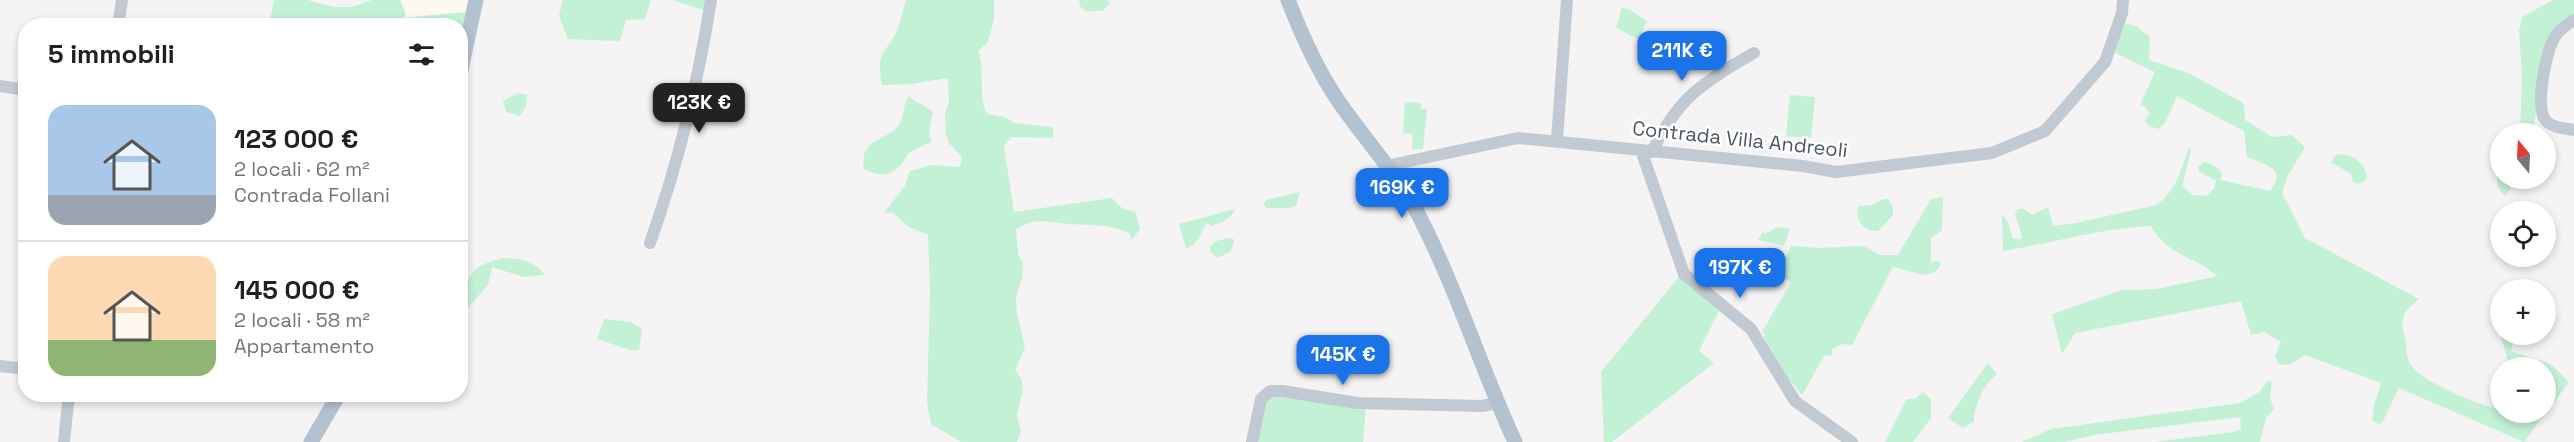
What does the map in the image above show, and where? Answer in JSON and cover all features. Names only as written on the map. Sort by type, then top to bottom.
[{"type":"main road","points":[[468,37],[476,0]]},
{"type":"main road","points":[[1288,0],[1303,40],[1317,66],[1420,219],[1515,442]]},
{"type":"main road","points":[[311,442],[334,402]]},
{"type":"street","points":[[119,18],[122,0]]},
{"type":"street","points":[[650,243],[670,187],[697,81],[711,0]]},
{"type":"street","points":[[1557,140],[1567,0]]},
{"type":"street","name":"Contrada Villa Andreoli","points":[[1386,166],[1518,138],[1557,140],[1803,166],[1836,172],[1992,153],[2045,131],[2069,105],[2105,62],[2122,14],[2123,0]]},
{"type":"street","points":[[2574,20],[2556,34],[2549,51],[2543,80],[2542,109],[2545,119],[2553,127],[2574,130]]},
{"type":"street","points":[[1754,53],[1693,91],[1647,151],[1684,274],[1751,329],[1795,401],[1852,442]]},
{"type":"street","points":[[0,86],[18,89]]},
{"type":"street","points":[[0,366],[18,368]]},
{"type":"street","points":[[1251,442],[1261,399],[1270,391],[1283,390],[1357,403],[1482,406],[1497,403]]},
{"type":"street","points":[[64,442],[68,402]]},
{"type":"shaded area","points":[[399,0],[469,0],[466,12],[403,18]]},
{"type":"green space","points":[[274,0],[308,0],[333,7],[352,7],[372,0],[400,0],[406,14],[403,18],[271,18]]},
{"type":"green space","points":[[563,0],[651,0],[645,19],[626,20],[620,41],[568,39],[559,16]]},
{"type":"green space","points":[[672,0],[707,0],[706,11]]},
{"type":"green space","points":[[906,0],[994,0],[994,19],[988,42],[978,51],[982,99],[987,114],[1005,117],[1014,123],[1053,127],[1053,138],[1011,137],[1004,147],[1014,212],[1112,198],[1123,209],[1135,211],[1140,229],[1132,240],[1129,233],[1099,226],[1035,222],[1016,230],[1018,254],[1023,264],[1022,278],[1016,297],[1017,314],[1025,348],[1015,370],[1021,378],[1023,389],[1017,416],[1021,431],[1017,442],[961,442],[931,424],[927,403],[930,290],[928,235],[909,227],[893,213],[884,213],[905,186],[910,171],[932,165],[960,167],[962,157],[949,143],[946,135],[945,114],[949,102],[948,78],[911,84],[882,85],[881,58],[898,28]]},
{"type":"green space","points":[[1079,0],[1108,0],[1110,3],[1102,11],[1086,11],[1081,8]]},
{"type":"green space","points":[[2553,0],[2574,0],[2574,17],[2559,26],[2538,99],[2534,123],[2520,123],[2522,76],[2519,31],[2522,17]]},
{"type":"green space","points":[[1622,8],[1628,9],[1647,21],[1638,39],[1616,28]]},
{"type":"green space","points":[[466,12],[465,18],[403,18]]},
{"type":"green space","points":[[2122,23],[2136,26],[2150,37],[2149,60],[2188,73],[2242,102],[2245,120],[2272,137],[2292,135],[2305,147],[2287,177],[2282,193],[2305,238],[2419,299],[2405,312],[2402,321],[2407,356],[2414,369],[2448,390],[2490,406],[2490,423],[2538,423],[2524,442],[2399,388],[2382,423],[2378,424],[2372,420],[2381,383],[2305,355],[2291,364],[2279,365],[2275,356],[2281,342],[2264,332],[2251,335],[2241,301],[2075,333],[2062,354],[2052,314],[2122,290],[2156,289],[2218,276],[2167,245],[2151,226],[2095,233],[2003,251],[2002,215],[2007,220],[2013,239],[2020,239],[2022,237],[2015,214],[2018,209],[2024,209],[2032,215],[2048,207],[2053,226],[2156,205],[2174,186],[2189,147],[2191,151],[2182,186],[2193,195],[2206,196],[2214,189],[2216,180],[2199,172],[2198,167],[2203,162],[2218,169],[2222,174],[2220,180],[2270,191],[2277,177],[2272,168],[2247,157],[2244,131],[2177,96],[2165,123],[2159,129],[2149,126],[2145,120],[2150,114],[2145,107],[2140,105],[2155,72],[2115,53]]},
{"type":"green space","points":[[518,93],[527,95],[526,106],[520,116],[506,112],[503,101]]},
{"type":"green space","points":[[1790,95],[1815,97],[1811,138],[1786,136]]},
{"type":"green space","points":[[909,96],[933,112],[929,132],[931,142],[908,154],[899,167],[890,173],[880,174],[864,169],[866,151],[870,145],[889,134],[900,123]]},
{"type":"green space","points":[[1405,102],[1421,103],[1421,109],[1427,109],[1423,149],[1412,149],[1413,134],[1403,133]]},
{"type":"green space","points":[[2342,154],[2355,158],[2361,164],[2366,171],[2365,181],[2359,184],[2353,182],[2351,174],[2331,162],[2336,155]]},
{"type":"green space","points":[[2500,189],[2510,189],[2506,196]]},
{"type":"green space","points":[[1300,192],[1294,207],[1267,208],[1263,205],[1266,200]]},
{"type":"green space","points":[[1943,197],[1942,230],[1931,238],[1931,262],[1940,261],[1940,266],[1935,272],[1924,275],[1893,267],[1852,345],[1842,344],[1832,349],[1832,355],[1824,356],[1802,395],[1782,371],[1762,332],[1791,282],[1777,273],[1791,246],[1820,248],[1864,246],[1880,255],[1898,255],[1931,199]]},
{"type":"green space","points":[[1888,199],[1893,207],[1893,215],[1878,231],[1864,227],[1859,221],[1858,206],[1872,205]]},
{"type":"green space","points":[[1235,209],[1223,222],[1212,226],[1207,223],[1196,241],[1186,249],[1179,224]]},
{"type":"green space","points":[[1778,227],[1790,229],[1784,246],[1758,240],[1763,232],[1765,234]]},
{"type":"green space","points":[[1230,238],[1235,240],[1230,252],[1217,258],[1210,251],[1210,247],[1216,241]]},
{"type":"green space","points":[[503,258],[526,261],[536,266],[545,275],[524,277],[492,267],[488,285],[468,308],[468,282],[471,275],[492,261]]},
{"type":"green space","points":[[1683,272],[1721,307],[1699,351],[1714,363],[1612,442],[1604,442],[1601,372]]},
{"type":"green space","points":[[604,319],[631,322],[642,329],[639,350],[630,350],[597,339]]},
{"type":"green space","points":[[2504,345],[2512,345],[2511,351],[2529,357],[2506,357]]},
{"type":"green space","points":[[1988,363],[1997,374],[1981,395],[1974,422],[1963,428],[1948,418]]},
{"type":"green space","points":[[2556,369],[2569,382],[2556,399]]},
{"type":"green space","points":[[2267,381],[2272,382],[2270,398],[2274,409],[2266,418],[2260,442],[2153,442],[2234,432],[2241,429],[2240,417],[2094,435],[2063,442],[2022,442],[2051,429],[2240,403],[2260,392]]},
{"type":"green space","points":[[1923,392],[1931,399],[1931,418],[1913,442],[1885,442],[1907,399],[1915,399]]},
{"type":"green space","points":[[1271,395],[1366,406],[1363,442],[1253,442],[1261,410]]}]
